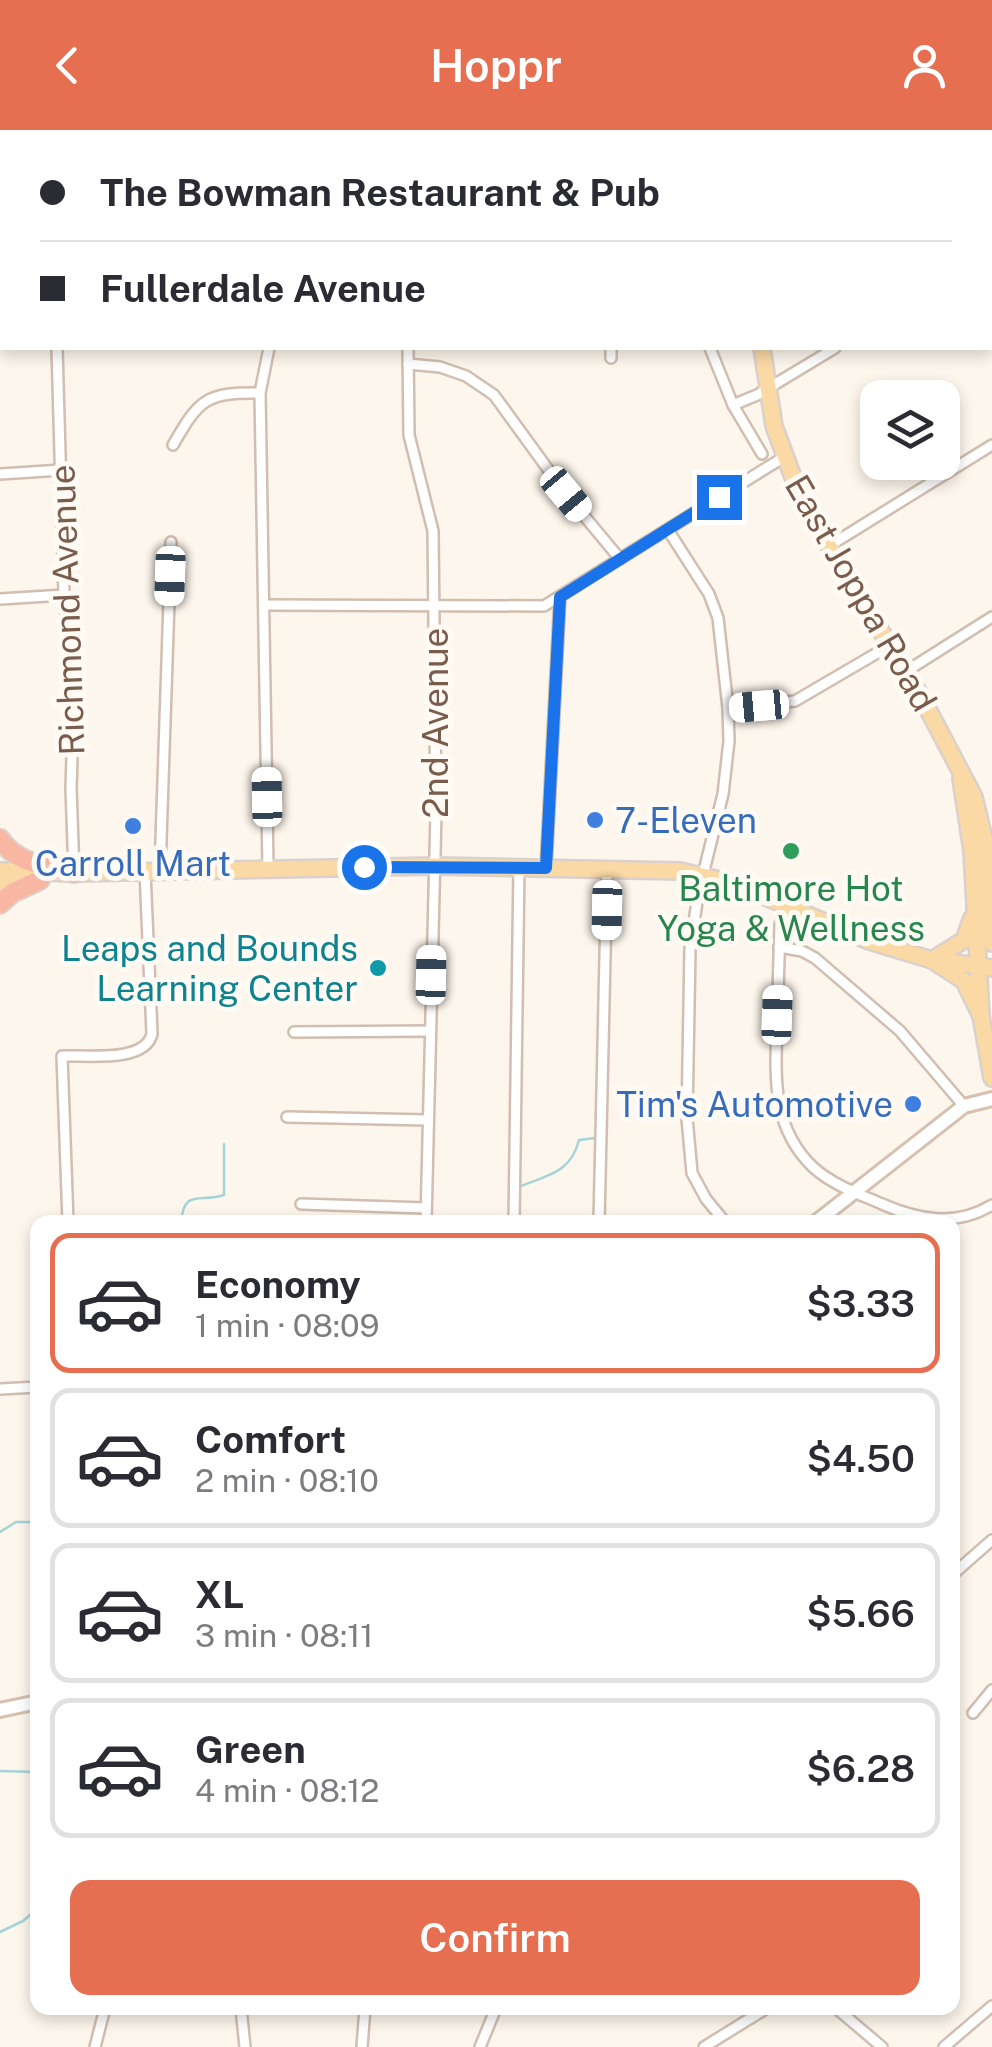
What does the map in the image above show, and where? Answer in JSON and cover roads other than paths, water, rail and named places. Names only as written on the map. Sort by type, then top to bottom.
[{"type":"highway","points":[[0,839],[23,860],[74,873]]},
{"type":"highway","points":[[0,904],[12,893],[40,880]]},
{"type":"main road","name":"East Joppa Road","points":[[762,350],[784,457],[802,504],[946,740],[960,775],[974,796],[986,851],[992,943]]},
{"type":"main road","name":"East Joppa Road","points":[[960,775],[986,968],[981,1016],[992,1078]]},
{"type":"main road","points":[[0,871],[435,866],[662,870],[704,875],[785,903],[868,942],[932,960],[986,968]]},
{"type":"main road","points":[[0,883],[74,873]]},
{"type":"main road","points":[[932,960],[964,940],[976,900]]},
{"type":"main road","points":[[932,960],[964,982],[981,1016]]},
{"type":"street","name":"Richmond Avenue","points":[[57,350],[64,594],[74,690],[74,873]]},
{"type":"street","points":[[268,868],[260,393],[269,350]]},
{"type":"street","name":"2nd Avenue","points":[[408,350],[409,435],[434,530],[435,866],[426,1215]]},
{"type":"street","points":[[711,350],[733,405],[762,454]]},
{"type":"street","points":[[733,405],[832,350]]},
{"type":"street","points":[[408,364],[440,367],[466,376],[494,395],[620,560]]},
{"type":"street","points":[[173,444],[204,400],[220,394],[260,393]]},
{"type":"street","points":[[827,548],[992,445]]},
{"type":"street","points":[[264,605],[533,608],[560,597],[784,457]]},
{"type":"street","points":[[0,474],[62,470]]},
{"type":"street","points":[[668,530],[702,583],[718,618],[728,708],[723,794],[690,948],[687,1146],[698,1186],[720,1215]]},
{"type":"street","points":[[68,1215],[62,1056],[139,1052],[150,1043],[152,1034],[152,870],[171,542]]},
{"type":"street","points":[[0,598],[64,594]]},
{"type":"street","points":[[546,868],[560,597]]},
{"type":"street","points":[[905,672],[992,617]]},
{"type":"street","points":[[728,708],[795,701],[888,646]]},
{"type":"street","points":[[514,1215],[519,867]]},
{"type":"street","points":[[599,1215],[608,868]]},
{"type":"street","points":[[785,903],[781,913],[774,1081],[780,1113],[791,1138],[810,1164],[853,1192],[915,1215]]},
{"type":"street","points":[[779,947],[815,958],[887,1019],[964,1106]]},
{"type":"street","points":[[294,1032],[430,1031]]},
{"type":"street","points":[[825,1215],[964,1106],[992,1099]]},
{"type":"street","points":[[287,1117],[428,1120]]},
{"type":"street","points":[[301,1204],[426,1208]]},
{"type":"street","points":[[960,1216],[992,1205]]},
{"type":"street","points":[[0,1389],[30,1387]]},
{"type":"street","points":[[960,1568],[992,1540]]},
{"type":"street","points":[[973,1713],[992,1690]]},
{"type":"street","points":[[0,1710],[30,1704]]},
{"type":"street","points":[[944,2047],[992,2006]]},
{"type":"street","points":[[96,2047],[103,2015]]},
{"type":"street","points":[[242,2015],[245,2047]]},
{"type":"street","points":[[362,2047],[364,2015]]},
{"type":"street","points":[[480,2047],[493,2015]]},
{"type":"street","points":[[704,2047],[756,2015]]},
{"type":"street","points":[[844,2015],[882,2047]]},
{"type":"waterway","points":[[521,1186],[558,1171],[570,1159],[579,1140],[595,1138]]},
{"type":"waterway","points":[[182,1215],[190,1201],[224,1195],[224,1144]]},
{"type":"waterway","points":[[0,1532],[16,1522],[30,1522]]},
{"type":"waterway","points":[[0,1771],[30,1772]]},
{"type":"waterway","points":[[0,1932],[30,1915]]},
{"type":"place","name":"7-Eleven","points":[[595,820]]},
{"type":"place","name":"Carroll Mart","points":[[133,826]]},
{"type":"place","name":"Baltimore Hot Yoga & Wellness","points":[[791,851]]},
{"type":"place","name":"Leaps and Bounds Learning Center","points":[[378,968]]},
{"type":"place","name":"Tim's Automotive","points":[[913,1104]]}]
